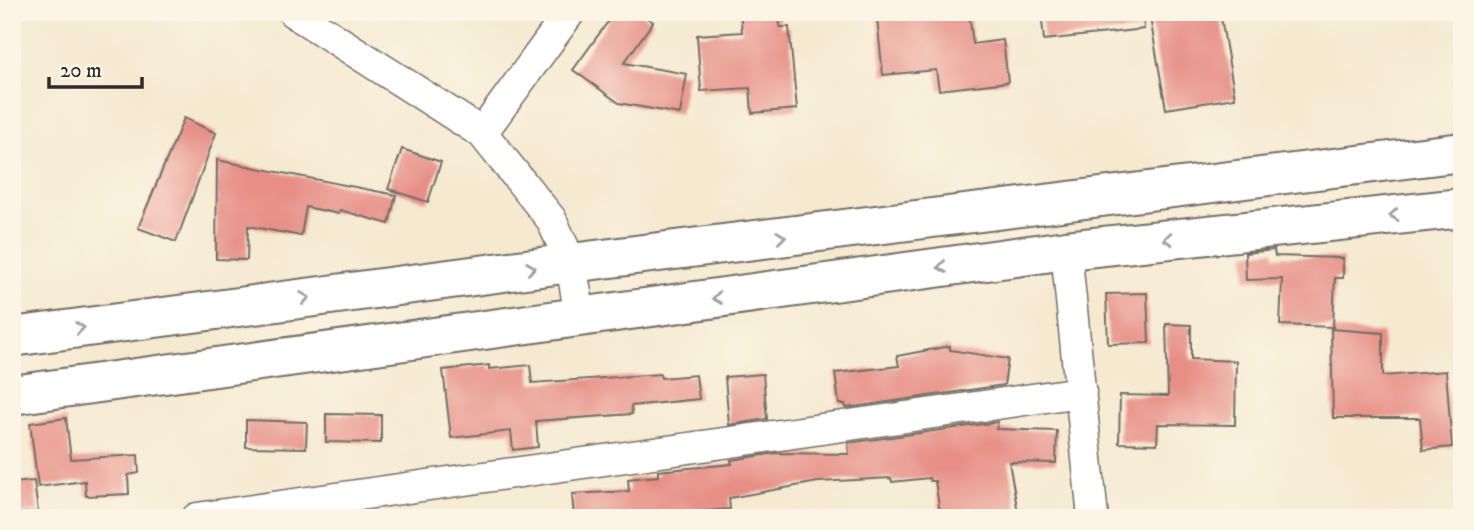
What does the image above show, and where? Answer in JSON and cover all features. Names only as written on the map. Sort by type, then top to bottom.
[{"type":"street","points":[[293,12],[482,133],[551,219],[571,263],[580,317]]},
{"type":"street","points":[[482,133],[569,12]]},
{"type":"street","points":[[12,337],[571,263],[1462,152]]},
{"type":"street","points":[[12,395],[1066,250],[1462,208]]},
{"type":"street","points":[[1066,250],[1093,518]]},
{"type":"street","points":[[197,518],[1081,392]]},
{"type":"building","points":[[615,12],[639,12],[653,22],[624,63],[687,74],[680,114],[619,103],[573,70]]},
{"type":"building","points":[[740,12],[779,12],[780,27],[789,27],[797,109],[752,113],[750,88],[701,91],[697,35],[742,32]]},
{"type":"building","points":[[969,12],[973,44],[1003,40],[1008,82],[939,90],[936,70],[883,75],[877,18]]},
{"type":"building","points":[[1041,12],[1143,12],[1144,29],[1044,40]]},
{"type":"building","points":[[1149,12],[1220,12],[1235,98],[1166,109]]},
{"type":"building","points":[[184,118],[216,133],[176,242],[138,228]]},
{"type":"building","points":[[402,149],[441,162],[428,202],[388,189]]},
{"type":"building","points":[[217,160],[396,195],[389,224],[340,210],[339,214],[306,207],[301,236],[248,226],[247,260],[216,259]]},
{"type":"building","points":[[1274,250],[1275,256],[1343,258],[1343,278],[1335,278],[1333,327],[1280,325],[1282,279],[1246,280],[1245,253]]},
{"type":"building","points":[[1147,293],[1149,343],[1108,344],[1106,294]]},
{"type":"building","points":[[1166,324],[1191,325],[1191,359],[1236,361],[1235,425],[1158,424],[1157,444],[1119,443],[1120,395],[1168,396]]},
{"type":"building","points":[[1331,329],[1383,333],[1383,376],[1446,371],[1452,447],[1423,450],[1420,418],[1333,418]]},
{"type":"building","points":[[950,346],[950,350],[1008,359],[1004,385],[846,408],[845,404],[839,404],[835,373],[899,366],[897,356]]},
{"type":"building","points":[[489,365],[489,369],[530,365],[532,383],[660,374],[661,378],[696,375],[699,399],[631,406],[632,414],[536,421],[538,447],[513,450],[511,431],[451,438],[443,370]]},
{"type":"building","points":[[763,374],[767,419],[729,425],[725,377]]},
{"type":"building","points":[[326,414],[381,415],[381,443],[326,442]]},
{"type":"building","points":[[66,418],[71,459],[138,455],[139,473],[128,475],[129,494],[86,496],[85,481],[38,487],[30,423]]},
{"type":"building","points":[[246,420],[307,422],[306,448],[246,447]]},
{"type":"building","points":[[998,422],[996,429],[1057,431],[1056,463],[1009,462],[1019,518],[941,518],[935,481],[930,481],[929,478],[892,482],[891,478],[818,482],[729,498],[730,509],[686,513],[686,518],[574,518],[572,494],[629,491],[628,479],[658,476],[658,471],[732,464],[731,460],[776,453],[849,454],[848,443]]},
{"type":"building","points":[[34,481],[38,512],[12,514],[12,483]]}]
